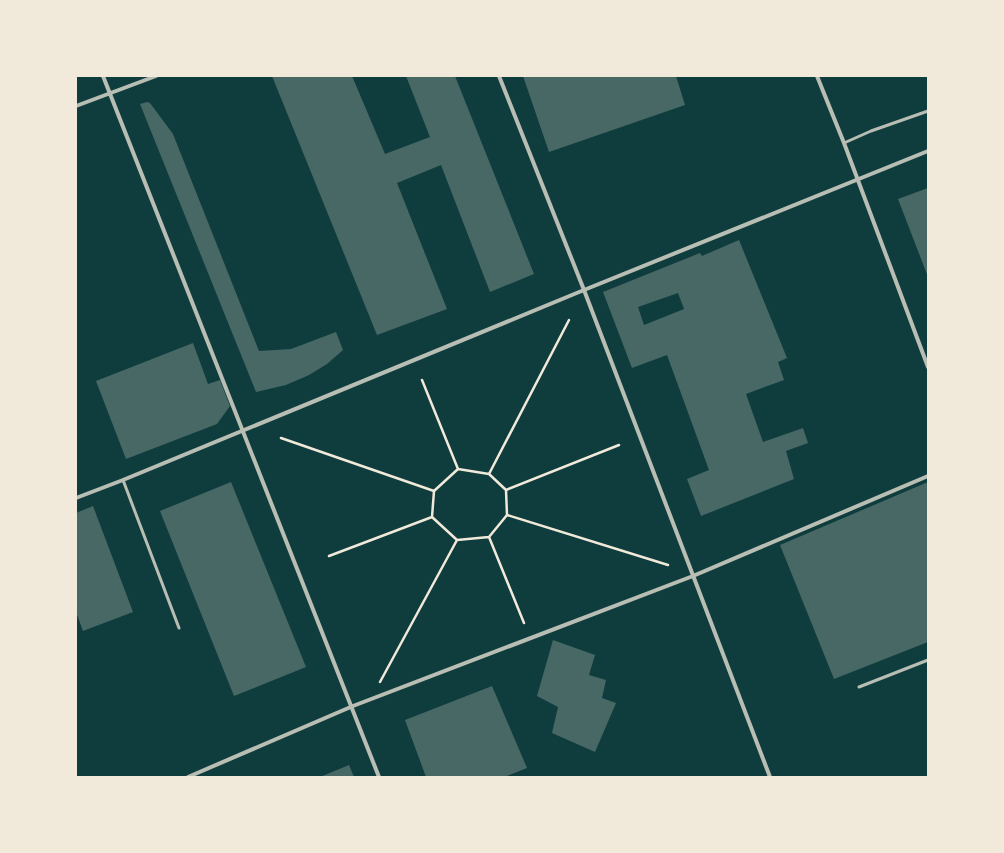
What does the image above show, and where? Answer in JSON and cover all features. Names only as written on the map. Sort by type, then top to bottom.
[{"type":"street","points":[[103,76],[380,777]]},
{"type":"street","points":[[76,106],[156,76]]},
{"type":"street","points":[[499,76],[584,290],[770,777]]},
{"type":"street","points":[[817,76],[844,143],[928,367]]},
{"type":"street","points":[[76,498],[928,150]]},
{"type":"street","points":[[188,777],[353,706],[693,576],[928,476]]},
{"type":"lane","points":[[844,143],[871,131],[928,111]]},
{"type":"lane","points":[[123,480],[179,628]]},
{"type":"lane","points":[[859,686],[928,660]]},
{"type":"path","points":[[488,474],[569,320]]},
{"type":"path","points":[[422,380],[458,469]]},
{"type":"path","points":[[281,438],[434,490]]},
{"type":"path","points":[[506,490],[619,445]]},
{"type":"path","points":[[432,517],[457,540],[489,537],[507,515],[506,490],[488,474],[458,469]]},
{"type":"path","points":[[432,517],[434,490],[458,469]]},
{"type":"path","points":[[507,515],[668,565]]},
{"type":"path","points":[[329,556],[432,517]]},
{"type":"path","points":[[489,537],[524,623]]},
{"type":"path","points":[[380,682],[457,540]]},
{"type":"building","points":[[272,76],[352,76],[385,154],[430,137],[406,76],[455,76],[534,274],[490,292],[441,165],[397,183],[447,309],[377,335]]},
{"type":"building","points":[[523,76],[676,76],[685,105],[549,152]]},
{"type":"building","points":[[147,102],[150,103],[173,134],[259,351],[291,349],[336,332],[343,350],[327,364],[309,375],[286,385],[256,392],[140,104]]},
{"type":"building","points":[[928,188],[928,277],[898,199]]},
{"type":"building","points":[[739,240],[787,358],[778,362],[784,380],[746,394],[763,442],[803,428],[808,443],[786,451],[794,479],[701,516],[687,479],[709,470],[667,355],[632,368],[603,292],[700,253],[702,256]],"holes":[[[678,293],[684,309],[644,325],[638,307]]]},
{"type":"building","points":[[193,343],[208,384],[220,380],[230,406],[217,424],[126,459],[96,381]]},
{"type":"building","points":[[231,482],[306,667],[234,696],[160,511]]},
{"type":"building","points":[[928,482],[928,642],[834,679],[780,545]]},
{"type":"building","points":[[93,506],[133,612],[83,631],[76,612],[76,513]]},
{"type":"building","points":[[553,640],[595,655],[589,675],[606,680],[602,698],[616,703],[595,752],[552,733],[558,707],[537,696]]},
{"type":"building","points":[[492,686],[527,768],[504,777],[426,777],[405,720]]},
{"type":"building","points":[[349,765],[354,777],[320,777]]}]
